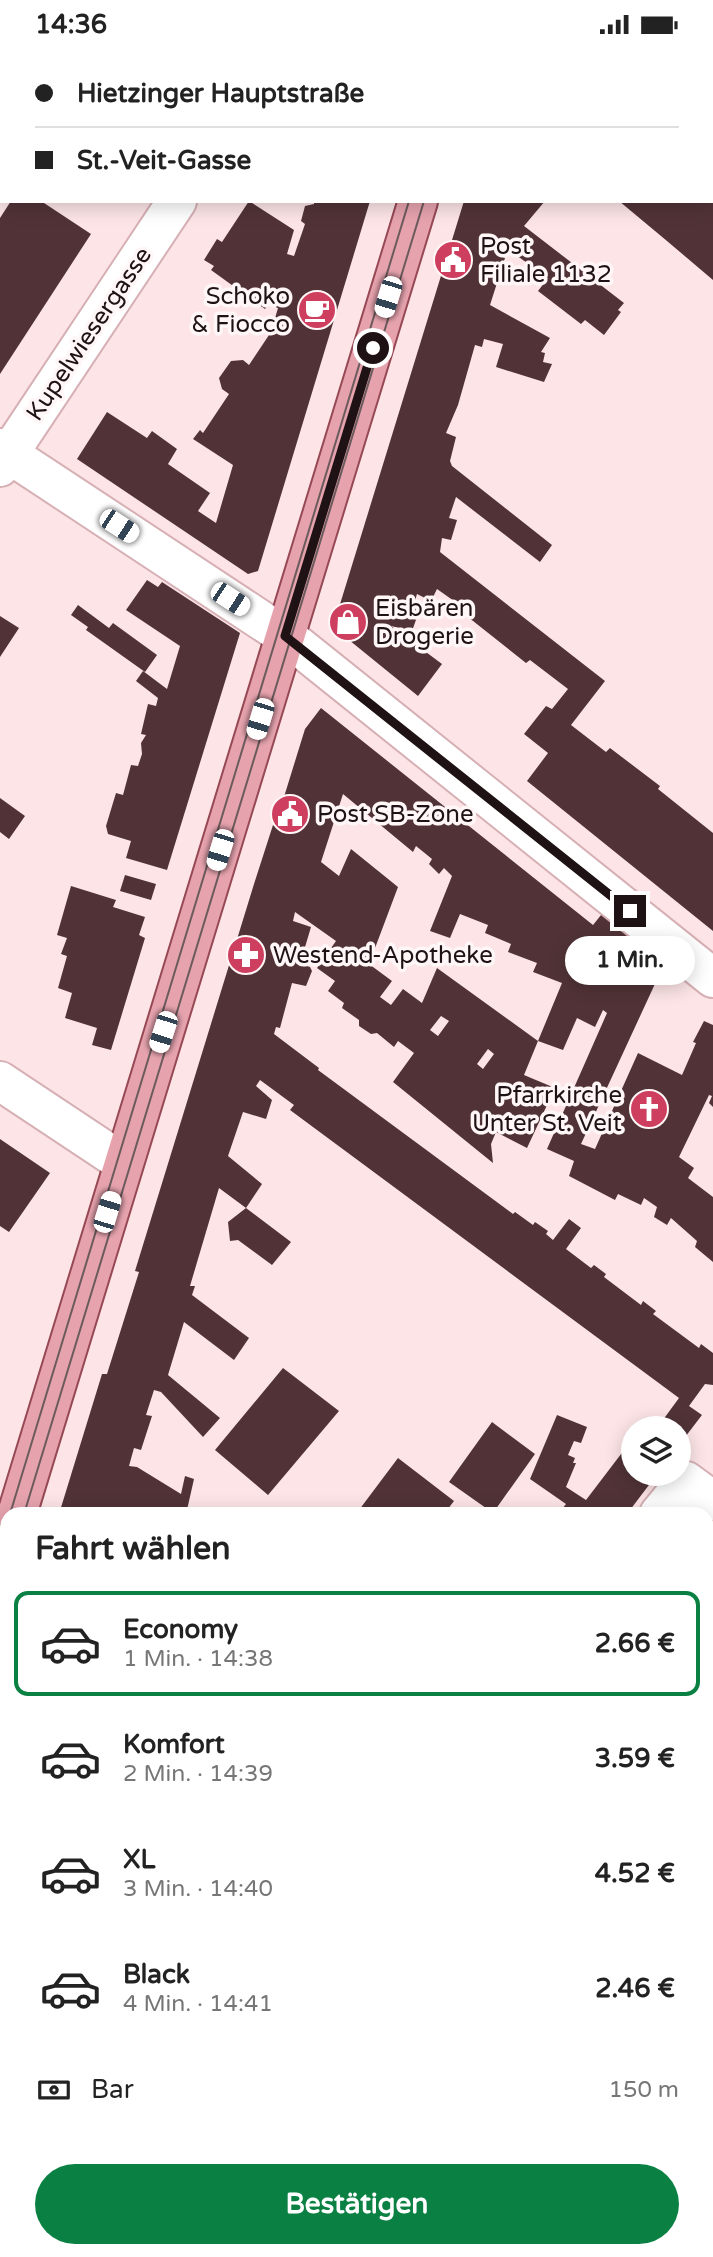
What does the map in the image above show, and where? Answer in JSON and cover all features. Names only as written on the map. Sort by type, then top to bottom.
[{"type":"main road","points":[[19,1507],[122,1162],[417,203]]},
{"type":"street","name":"Kupelwiesergasse","points":[[3,456],[176,203]]},
{"type":"street","points":[[3,456],[285,636],[713,978]]},
{"type":"street","points":[[0,1081],[122,1162]]},
{"type":"street","points":[[665,1507],[686,1481],[713,1501]]},
{"type":"building","points":[[10,203],[44,203],[91,234],[0,374],[0,218]]},
{"type":"building","points":[[248,203],[252,203],[294,230],[287,254],[294,256],[305,224],[301,221],[305,206],[314,203],[369,203],[258,571],[248,574],[77,459],[107,412],[147,438],[152,431],[177,449],[168,464],[210,493],[198,511],[216,523],[233,465],[193,439],[200,430],[203,433],[229,394],[222,389],[219,378],[231,361],[243,360],[249,365],[271,332],[278,308],[273,306],[276,294],[265,309],[211,270],[214,266],[204,260],[217,239],[222,242]]},
{"type":"building","points":[[463,203],[543,203],[524,226],[624,303],[618,310],[621,312],[604,335],[585,320],[581,324],[538,291],[548,278],[502,245],[499,255],[505,258],[490,305],[550,338],[541,352],[545,353],[543,362],[552,364],[544,382],[496,367],[503,344],[484,339],[482,347],[475,345],[458,405],[446,433],[456,437],[450,461],[452,466],[552,545],[540,562],[456,497],[449,518],[457,520],[451,540],[442,538],[440,552],[605,681],[571,725],[606,752],[610,748],[660,786],[658,789],[713,833],[713,931],[527,781],[548,753],[524,734],[546,706],[552,709],[568,689],[530,660],[526,663],[468,617],[471,613],[437,589],[431,601],[417,594],[414,604],[421,606],[412,631],[391,626],[442,664],[418,696],[333,627]]},
{"type":"building","points":[[621,203],[713,203],[713,280]]},
{"type":"building","points":[[147,580],[158,587],[162,582],[240,633],[167,870],[126,858],[131,841],[108,834],[106,826],[116,793],[123,795],[131,765],[138,766],[142,754],[141,743],[146,735],[141,734],[148,704],[156,706],[158,698],[136,681],[143,671],[167,689],[180,646],[126,610]]},
{"type":"building","points":[[78,605],[109,628],[113,623],[157,655],[145,672],[86,630],[88,627],[71,615]]},
{"type":"building","points":[[0,616],[19,628],[0,657]]},
{"type":"building","points":[[321,708],[593,925],[605,910],[666,960],[581,1144],[595,1149],[638,1053],[682,1075],[696,1043],[693,1042],[704,1021],[713,1025],[713,1107],[709,1103],[712,1096],[709,1095],[679,1157],[694,1168],[688,1178],[713,1197],[713,1262],[695,1247],[697,1241],[671,1218],[667,1225],[654,1217],[657,1207],[644,1198],[641,1205],[618,1194],[615,1200],[569,1176],[574,1161],[547,1149],[607,1013],[603,1010],[595,1027],[577,1018],[563,1050],[538,1041],[524,1075],[555,1088],[527,1148],[496,1132],[491,1144],[493,1163],[393,1082],[414,1053],[398,1041],[394,1047],[377,1033],[371,1034],[359,1026],[359,1020],[342,1008],[344,1003],[328,991],[335,981],[317,968],[336,941],[295,912],[293,921],[311,927],[300,964],[310,967],[312,971],[306,986],[292,983],[280,1028],[276,1027],[274,1034],[319,1068],[318,1070],[513,1214],[515,1212],[533,1225],[535,1222],[548,1231],[546,1234],[553,1240],[569,1219],[581,1228],[566,1249],[591,1268],[594,1265],[606,1274],[604,1277],[641,1305],[643,1301],[656,1311],[653,1314],[699,1348],[701,1344],[713,1353],[713,1385],[705,1384],[689,1406],[702,1415],[691,1429],[691,1416],[666,1416],[679,1398],[290,1110],[294,1105],[260,1080],[256,1086],[272,1100],[266,1119],[243,1112],[228,1156],[262,1184],[246,1208],[219,1188],[190,1286],[195,1286],[192,1295],[249,1338],[234,1360],[184,1322],[168,1375],[220,1418],[203,1437],[161,1392],[154,1390],[146,1415],[152,1416],[141,1450],[134,1448],[129,1466],[137,1467],[181,1494],[185,1476],[194,1479],[188,1507],[61,1507],[102,1374],[107,1374],[139,1272],[135,1271],[273,825],[275,826],[305,729]],"holes":[[[343,794],[413,852],[416,846],[432,859],[429,864],[439,874],[444,868],[452,876],[430,931],[450,938],[460,914],[488,925],[485,933],[511,944],[508,952],[537,963],[533,972],[562,983],[538,1041],[437,968],[422,1003],[403,989],[391,1005],[380,997],[392,981],[369,964],[398,887],[351,849],[339,876],[321,862]],[[441,1016],[449,1021],[438,1036],[430,1030]],[[488,1049],[494,1054],[483,1069],[477,1064]]]},
{"type":"building","points":[[0,798],[25,816],[9,839],[0,832]]},
{"type":"building","points":[[125,875],[156,884],[151,900],[120,891]]},
{"type":"building","points":[[71,886],[116,900],[113,907],[145,917],[139,935],[145,938],[111,1050],[92,1045],[97,1028],[65,1018],[72,993],[58,988],[67,956],[61,954],[67,938],[57,935]]},
{"type":"building","points":[[0,1139],[50,1173],[9,1232],[0,1226]]},
{"type":"building","points":[[246,1208],[291,1242],[272,1265],[238,1240],[230,1241],[228,1222]]},
{"type":"building","points":[[283,1368],[339,1411],[268,1495],[215,1450]]},
{"type":"building","points":[[557,1415],[587,1427],[581,1443],[574,1441],[568,1455],[575,1458],[573,1463],[576,1463],[566,1487],[586,1500],[621,1454],[621,1486],[648,1486],[632,1507],[564,1507],[566,1504],[530,1479]]},
{"type":"building","points":[[492,1422],[535,1454],[497,1507],[484,1507],[449,1482]]},
{"type":"building","points":[[398,1458],[454,1501],[449,1507],[361,1507]]},
{"type":"tram line","points":[[12,1507],[408,203]]},
{"type":"tram line","points":[[26,1507],[423,203]]},
{"type":"place","name":"Post Filiale 1132","points":[[453,260]]},
{"type":"place","name":"Schoko & Fiocco","points":[[317,310]]},
{"type":"place","name":"Eisbären Drogerie","points":[[348,622]]},
{"type":"place","name":"Post SB-Zone","points":[[290,814]]},
{"type":"place","name":"Westend-Apotheke","points":[[246,955]]},
{"type":"place","name":"Pfarrkirche Unter St. Veit","points":[[649,1109]]},
{"type":"route","points":[[373,348],[285,636],[630,911]]}]
